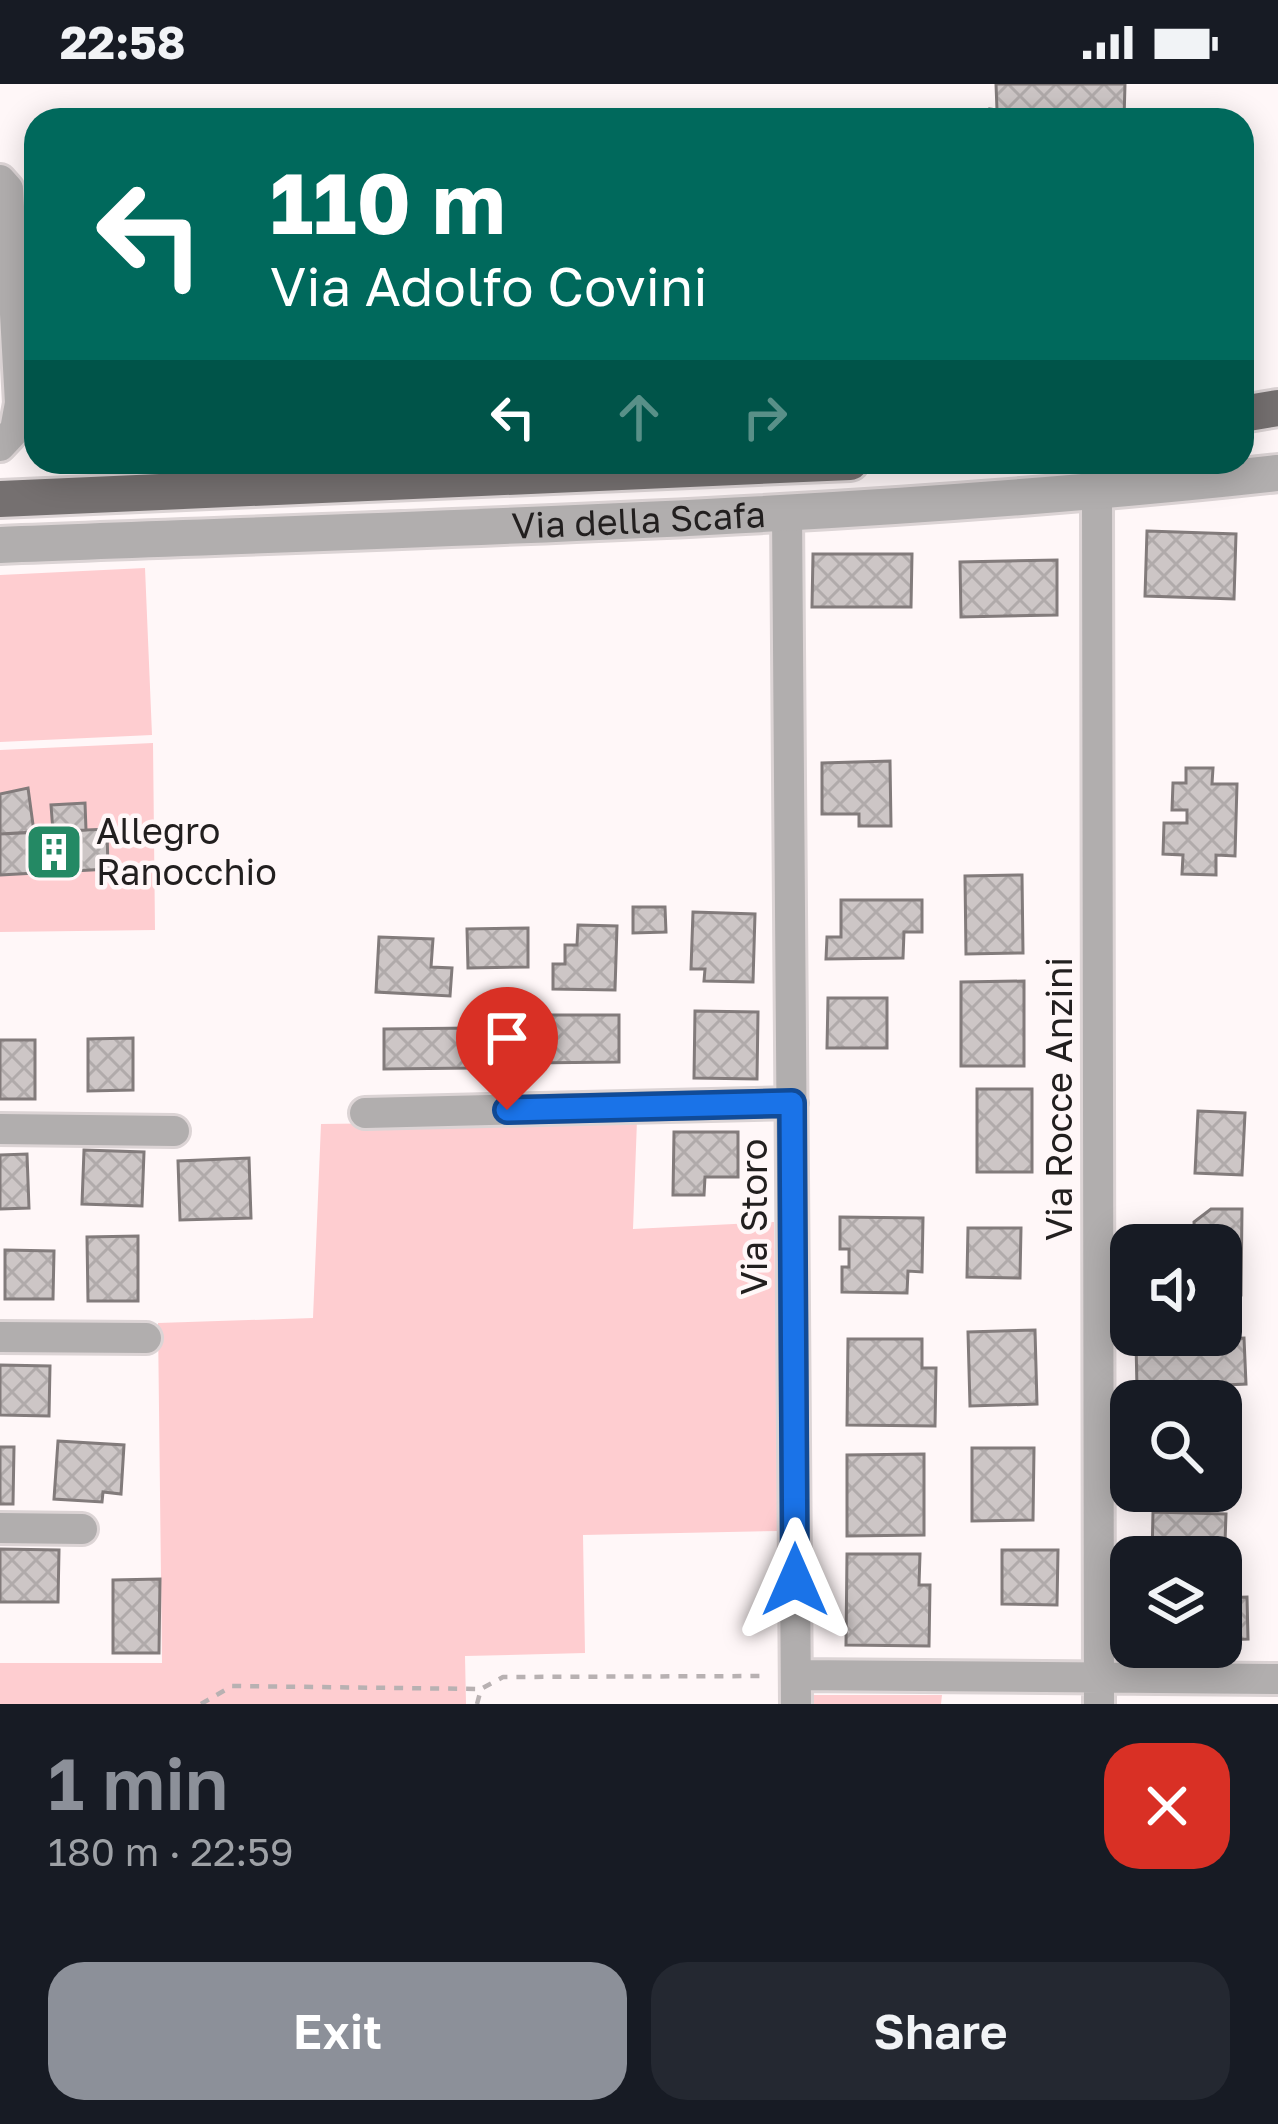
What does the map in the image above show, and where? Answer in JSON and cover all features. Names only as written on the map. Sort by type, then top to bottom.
[{"type":"main road","points":[[0,499],[574,474]]},
{"type":"street","points":[[0,180],[8,188],[20,403],[15,430],[0,446]]},
{"type":"street","name":"Via della Scafa","points":[[0,545],[787,513],[1096,493],[1278,473]]},
{"type":"street","name":"Via Rocce Anzini","points":[[1096,493],[1099,1692]]},
{"type":"street","name":"Via Storo","points":[[787,513],[796,1690]]},
{"type":"street","points":[[365,1113],[792,1103]]},
{"type":"street","points":[[0,1129],[174,1131]]},
{"type":"street","points":[[0,1336],[146,1338]]},
{"type":"street","points":[[0,1528],[82,1528]]},
{"type":"street","points":[[796,1690],[1099,1692],[1278,1679]]},
{"type":"path","points":[[201,1704],[232,1686],[481,1689],[503,1676],[796,1690]]},
{"type":"path","points":[[477,1704],[481,1689]]},
{"type":"shaded area","points":[[145,568],[152,735],[0,742],[0,575]]},
{"type":"shaded area","points":[[153,743],[155,930],[0,932],[0,750]]},
{"type":"shaded area","points":[[637,1120],[633,1229],[774,1222],[779,1531],[583,1535],[585,1653],[465,1656],[466,1704],[0,1704],[0,1663],[162,1663],[158,1323],[313,1318],[321,1124]]},
{"type":"shaded area","points":[[808,1695],[942,1695],[941,1704],[808,1704]]},
{"type":"building","points":[[996,84],[1125,84],[1124,108],[997,108]]},
{"type":"building","points":[[1147,531],[1236,534],[1234,599],[1145,596]]},
{"type":"building","points":[[813,554],[912,554],[911,607],[812,607]]},
{"type":"building","points":[[1057,560],[1057,615],[961,617],[960,562]]},
{"type":"building","points":[[890,761],[891,826],[859,826],[859,814],[822,814],[822,763]]},
{"type":"building","points":[[1186,768],[1213,768],[1212,784],[1237,784],[1235,856],[1216,855],[1216,875],[1182,874],[1183,855],[1163,854],[1164,823],[1187,823],[1187,810],[1172,810],[1173,783],[1186,783]]},
{"type":"building","name":"Allegro Ranocchio","points":[[28,788],[34,832],[0,834],[0,794]]},
{"type":"building","name":"Allegro Ranocchio","points":[[85,803],[86,830],[53,832],[51,805]]},
{"type":"building","name":"Allegro Ranocchio","points":[[107,829],[108,869],[0,875],[0,834]]},
{"type":"building","points":[[1022,875],[1023,953],[966,954],[965,876]]},
{"type":"building","points":[[841,900],[922,900],[922,932],[904,932],[903,958],[826,959],[827,937],[841,937]]},
{"type":"building","points":[[633,907],[665,907],[666,932],[633,933]]},
{"type":"building","points":[[693,912],[755,914],[753,982],[704,981],[705,969],[691,969]]},
{"type":"building","points":[[578,925],[617,926],[615,990],[553,989],[553,964],[565,964],[565,945],[577,945]]},
{"type":"building","points":[[528,928],[528,967],[468,968],[467,929]]},
{"type":"building","points":[[379,937],[433,939],[431,967],[452,968],[450,996],[376,992]]},
{"type":"building","points":[[1024,981],[1024,1066],[961,1066],[961,982]]},
{"type":"building","points":[[828,998],[887,998],[887,1048],[827,1048]]},
{"type":"building","points":[[695,1011],[758,1012],[757,1079],[694,1078]]},
{"type":"building","points":[[529,1015],[619,1015],[619,1062],[529,1063]]},
{"type":"building","points":[[473,1028],[473,1068],[384,1069],[384,1029]]},
{"type":"building","points":[[133,1038],[133,1090],[88,1091],[88,1039]]},
{"type":"building","points":[[0,1040],[35,1040],[35,1099],[0,1099]]},
{"type":"building","points":[[977,1089],[1032,1089],[1032,1172],[977,1172]]},
{"type":"building","points":[[1198,1111],[1245,1113],[1242,1175],[1195,1173]]},
{"type":"building","points":[[674,1132],[738,1132],[738,1177],[705,1177],[704,1195],[673,1195]]},
{"type":"building","points":[[84,1150],[144,1152],[142,1206],[82,1204]]},
{"type":"building","points":[[27,1154],[29,1208],[0,1209],[0,1155]]},
{"type":"building","points":[[249,1158],[251,1218],[180,1220],[178,1161]]},
{"type":"building","points":[[1211,1209],[1242,1209],[1242,1224],[1194,1222]]},
{"type":"building","points":[[840,1217],[923,1218],[922,1272],[908,1271],[907,1293],[842,1292],[842,1267],[849,1267],[849,1249],[840,1249]]},
{"type":"building","points":[[968,1228],[1021,1228],[1020,1278],[967,1277]]},
{"type":"building","points":[[138,1236],[138,1301],[88,1301],[87,1237]]},
{"type":"building","points":[[5,1250],[54,1251],[53,1299],[5,1299]]},
{"type":"building","points":[[1035,1330],[1037,1404],[970,1406],[968,1332]]},
{"type":"building","points":[[1242,1338],[1246,1384],[1242,1380],[1137,1380],[1136,1356],[1242,1356]]},
{"type":"building","points":[[848,1339],[922,1339],[922,1368],[936,1368],[935,1426],[847,1425]]},
{"type":"building","points":[[0,1365],[50,1366],[49,1416],[0,1415]]},
{"type":"building","points":[[58,1441],[124,1445],[121,1494],[103,1492],[102,1502],[54,1499]]},
{"type":"building","points":[[0,1447],[14,1447],[13,1504],[0,1504]]},
{"type":"building","points":[[972,1448],[1034,1448],[1033,1520],[972,1521]]},
{"type":"building","points":[[924,1454],[924,1535],[847,1536],[847,1455]]},
{"type":"building","points":[[1153,1512],[1226,1514],[1225,1536],[1152,1536]]},
{"type":"building","points":[[0,1549],[59,1550],[58,1602],[0,1602]]},
{"type":"building","points":[[1002,1550],[1058,1550],[1057,1605],[1002,1604]]},
{"type":"building","points":[[847,1554],[920,1554],[919,1585],[930,1585],[929,1646],[846,1645]]},
{"type":"building","points":[[160,1579],[159,1653],[113,1653],[113,1580]]},
{"type":"building","points":[[1242,1597],[1247,1597],[1248,1639],[1242,1639]]},
{"type":"place","name":"Allegro Ranocchio","points":[[54,852]]},
{"type":"route","points":[[507,1110],[792,1103],[795,1580]]}]
